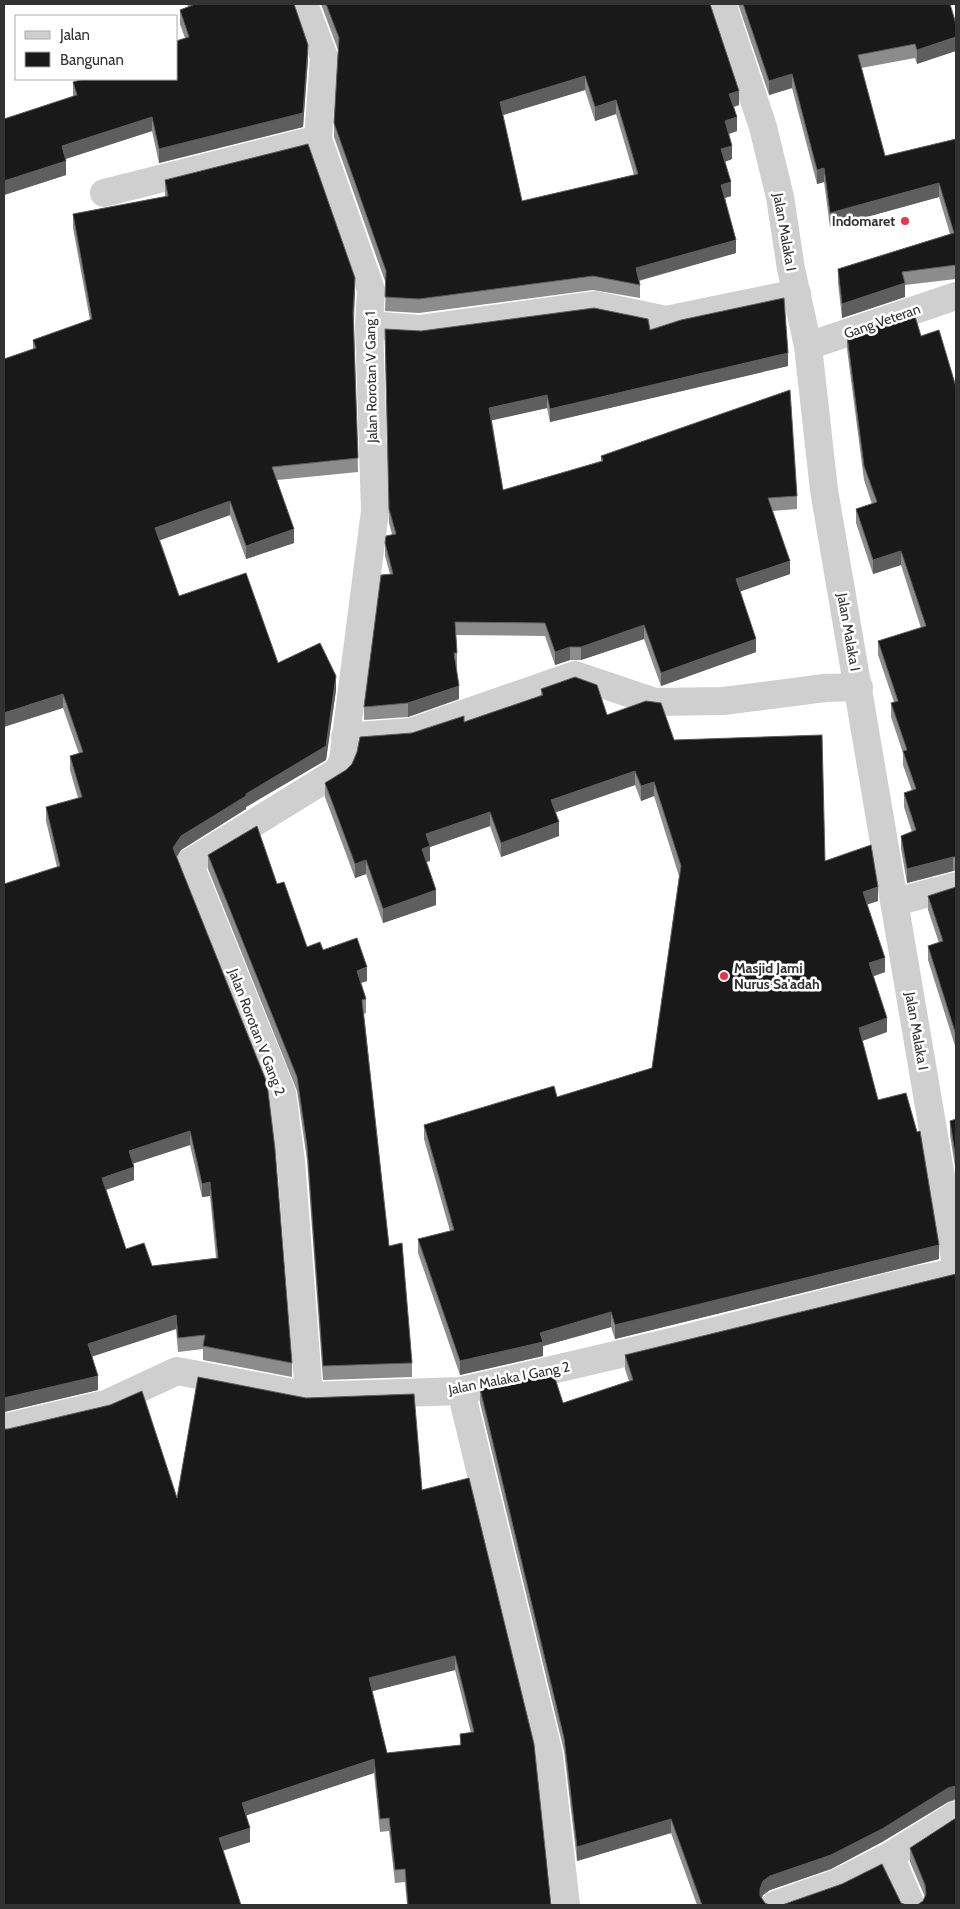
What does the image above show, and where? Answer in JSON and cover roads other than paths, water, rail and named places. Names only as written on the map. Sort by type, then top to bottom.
[{"type":"street","name":"Jalan Rorotan V Gang 1","points":[[304,4],[324,57],[318,139],[371,290],[369,325],[375,512],[344,748]]},
{"type":"street","name":"Jalan Malaka I","points":[[722,4],[763,127],[780,197],[808,346],[824,490],[956,1265]]},
{"type":"street","points":[[104,193],[318,139]]},
{"type":"street","points":[[369,325],[420,329],[595,304],[666,320],[797,293]]},
{"type":"street","name":"Gang Veteran","points":[[808,346],[956,296]]},
{"type":"street","points":[[344,748],[411,732],[575,675],[655,702],[723,700],[825,688],[859,687]]},
{"type":"street","name":"Jalan Rorotan V Gang 2","points":[[309,1396],[292,1161],[282,1093],[189,863],[338,771],[344,748]]},
{"type":"street","points":[[895,902],[956,886]]},
{"type":"street","name":"Jalan Malaka I Gang 2","points":[[4,1428],[106,1404],[177,1371],[309,1396],[461,1390],[676,1341],[912,1281],[956,1272]]},
{"type":"street","points":[[461,1390],[549,1755],[566,1905]]},
{"type":"street","points":[[775,1905],[837,1883],[890,1856],[956,1816]]},
{"type":"street","points":[[890,1856],[911,1905]]},
{"type":"place","name":"Indomaret","points":[[905,221]]},
{"type":"place","name":"Masjid Jami Nurus Sa'adah","points":[[724,976]]}]
